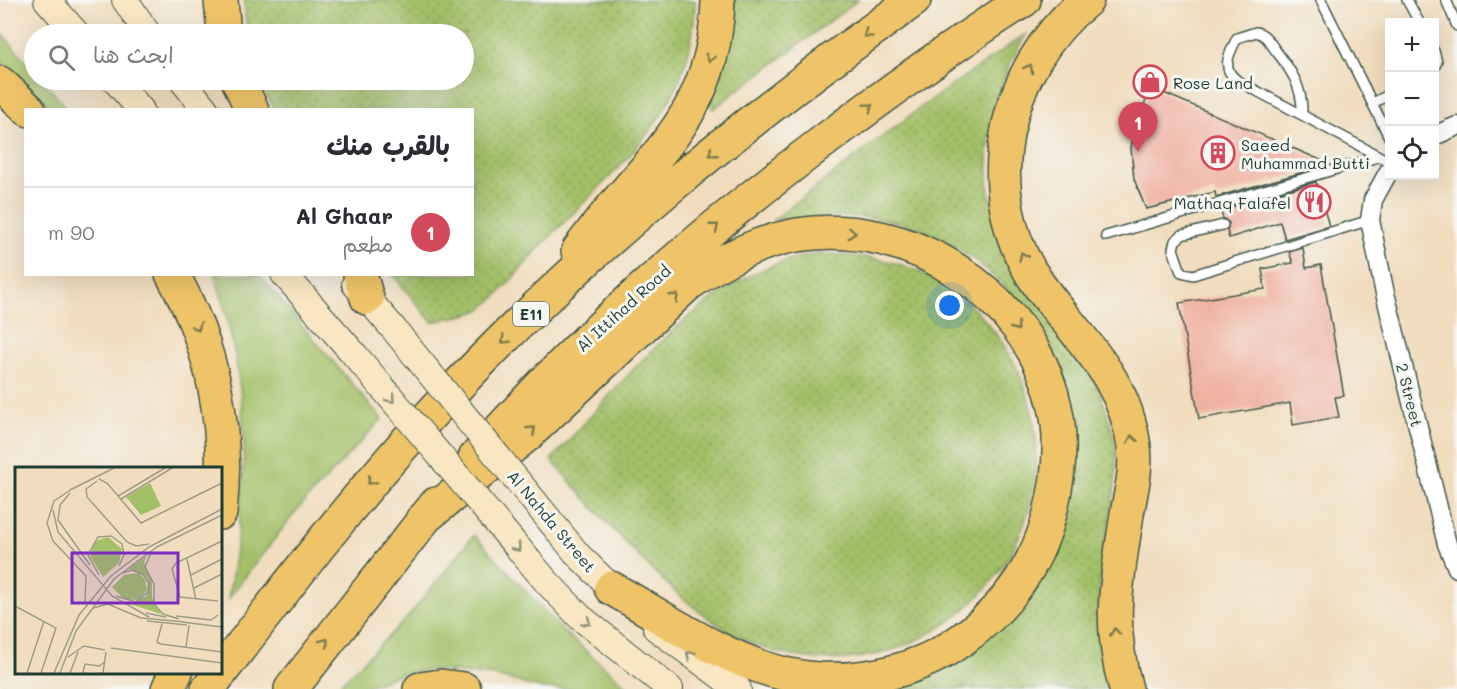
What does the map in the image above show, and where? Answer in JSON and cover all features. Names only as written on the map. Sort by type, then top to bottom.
[{"type":"highway","points":[[221,0],[224,24]]},
{"type":"highway","points":[[537,308],[603,216],[660,155],[693,105],[713,49],[718,0]]},
{"type":"highway","name":"E11","points":[[222,671],[360,494],[446,398],[537,308],[697,165],[782,97],[914,0]]},
{"type":"highway","name":"Al Ittihad Road","points":[[291,689],[422,520],[518,408],[580,347],[693,245],[778,176],[911,76],[1024,0]]},
{"type":"highway","points":[[1087,0],[1053,32],[1023,77],[1007,129],[1004,182],[1007,209],[1025,260],[1038,284],[1109,374],[1129,422],[1135,473],[1115,595],[1114,621],[1116,650],[1126,689]]},
{"type":"highway","points":[[0,83],[26,108]]},
{"type":"highway","points":[[243,90],[251,108]]},
{"type":"highway","points":[[422,520],[527,435],[687,285],[730,257],[768,242],[798,234],[860,234],[891,240],[920,250],[973,281],[1016,325],[1033,351],[1046,378],[1056,408],[1058,470],[1051,510],[1034,558],[1018,585],[1000,609],[954,645],[929,659],[873,676],[815,679],[787,674],[732,656],[611,588]]},
{"type":"highway","points":[[173,276],[195,322],[214,377],[222,435],[221,467]]},
{"type":"highway","points":[[168,689],[175,674]]},
{"type":"highway","name":"E11","points":[[208,689],[220,674]]},
{"type":"highway","points":[[420,689],[441,686],[464,689]]},
{"type":"main road","points":[[47,0],[68,24]]},
{"type":"main road","points":[[125,0],[141,24]]},
{"type":"main road","points":[[124,90],[139,108]]},
{"type":"main road","points":[[190,90],[204,108]]},
{"type":"main road","points":[[286,276],[546,581],[580,617],[670,689]]},
{"type":"main road","name":"Al Nahda Street","points":[[358,282],[578,555],[657,629],[738,689]]},
{"type":"street","points":[[1439,134],[1457,126]]},
{"type":"street","points":[[1370,220],[1384,162]]},
{"type":"street","name":"2 Street","points":[[1370,220],[1386,300],[1447,544],[1457,568]]},
{"type":"lane","points":[[1321,0],[1385,130]]},
{"type":"lane","points":[[1407,0],[1417,18]]},
{"type":"lane","points":[[1446,0],[1457,26]]},
{"type":"lane","points":[[1302,114],[1302,97],[1293,72],[1266,37],[1256,32],[1237,38],[1226,61],[1233,78],[1302,114],[1384,162]]},
{"type":"lane","points":[[1373,103],[1385,96]]},
{"type":"lane","points":[[1106,236],[1384,162]]},
{"type":"lane","points":[[1223,225],[1175,240],[1173,249],[1181,272],[1193,275],[1370,220]]},
{"type":"green space","points":[[244,0],[695,0],[691,41],[681,76],[665,109],[644,138],[486,306],[469,314],[432,322],[394,276],[474,276],[474,108],[273,108],[264,90],[474,90],[474,24],[246,24]]},
{"type":"green space","points":[[733,0],[858,0],[713,109],[711,103]]},
{"type":"green space","points":[[0,31],[24,59],[24,83],[0,61]]},
{"type":"green space","points":[[1027,33],[1006,72],[994,110],[988,150],[989,194],[1094,377],[1106,407],[1114,438],[1115,488],[1103,554],[1099,601],[1102,659],[1108,689],[887,689],[1031,591],[1056,361],[1026,312],[1008,290],[965,253],[941,239],[915,228],[873,218],[830,217],[773,220],[924,105]]},
{"type":"green space","points":[[31,90],[51,90],[67,108],[51,108]]},
{"type":"green space","points":[[817,254],[848,255],[893,262],[935,279],[963,298],[1001,341],[1024,385],[1035,431],[1035,478],[1025,522],[1004,564],[975,600],[937,629],[892,650],[834,660],[775,652],[739,637],[714,622],[663,581],[615,532],[551,460],[638,365],[670,333],[704,305],[740,281],[777,264]]},
{"type":"green space","points":[[215,276],[260,276],[382,419],[297,510],[228,599],[240,513],[244,436],[236,359]]},
{"type":"green space","points":[[474,535],[563,631],[630,689],[543,689],[496,676],[431,670],[400,674],[359,689],[335,689],[408,617]]},
{"type":"building","name":"Saeed Muhammad Butti","points":[[1152,88],[1323,161],[1314,169],[1216,197],[1215,192],[1146,209],[1134,179],[1131,148],[1137,119]]},
{"type":"building","points":[[1316,182],[1329,226],[1285,239],[1280,222],[1229,238],[1227,231],[1229,223],[1223,218],[1220,210]]},
{"type":"building","points":[[1303,248],[1306,268],[1321,265],[1344,396],[1335,397],[1339,417],[1293,425],[1290,403],[1199,419],[1179,303],[1265,289],[1262,269],[1293,263],[1289,252]]},
{"type":"place","name":"Rose Land","points":[[1150,82]]},
{"type":"place","name":"Al Ghaar","points":[[1138,152]]},
{"type":"place","name":"Saeed Muhammad Butti","points":[[1218,153]]},
{"type":"place","name":"Mathaq Falafel","points":[[1314,202]]}]
